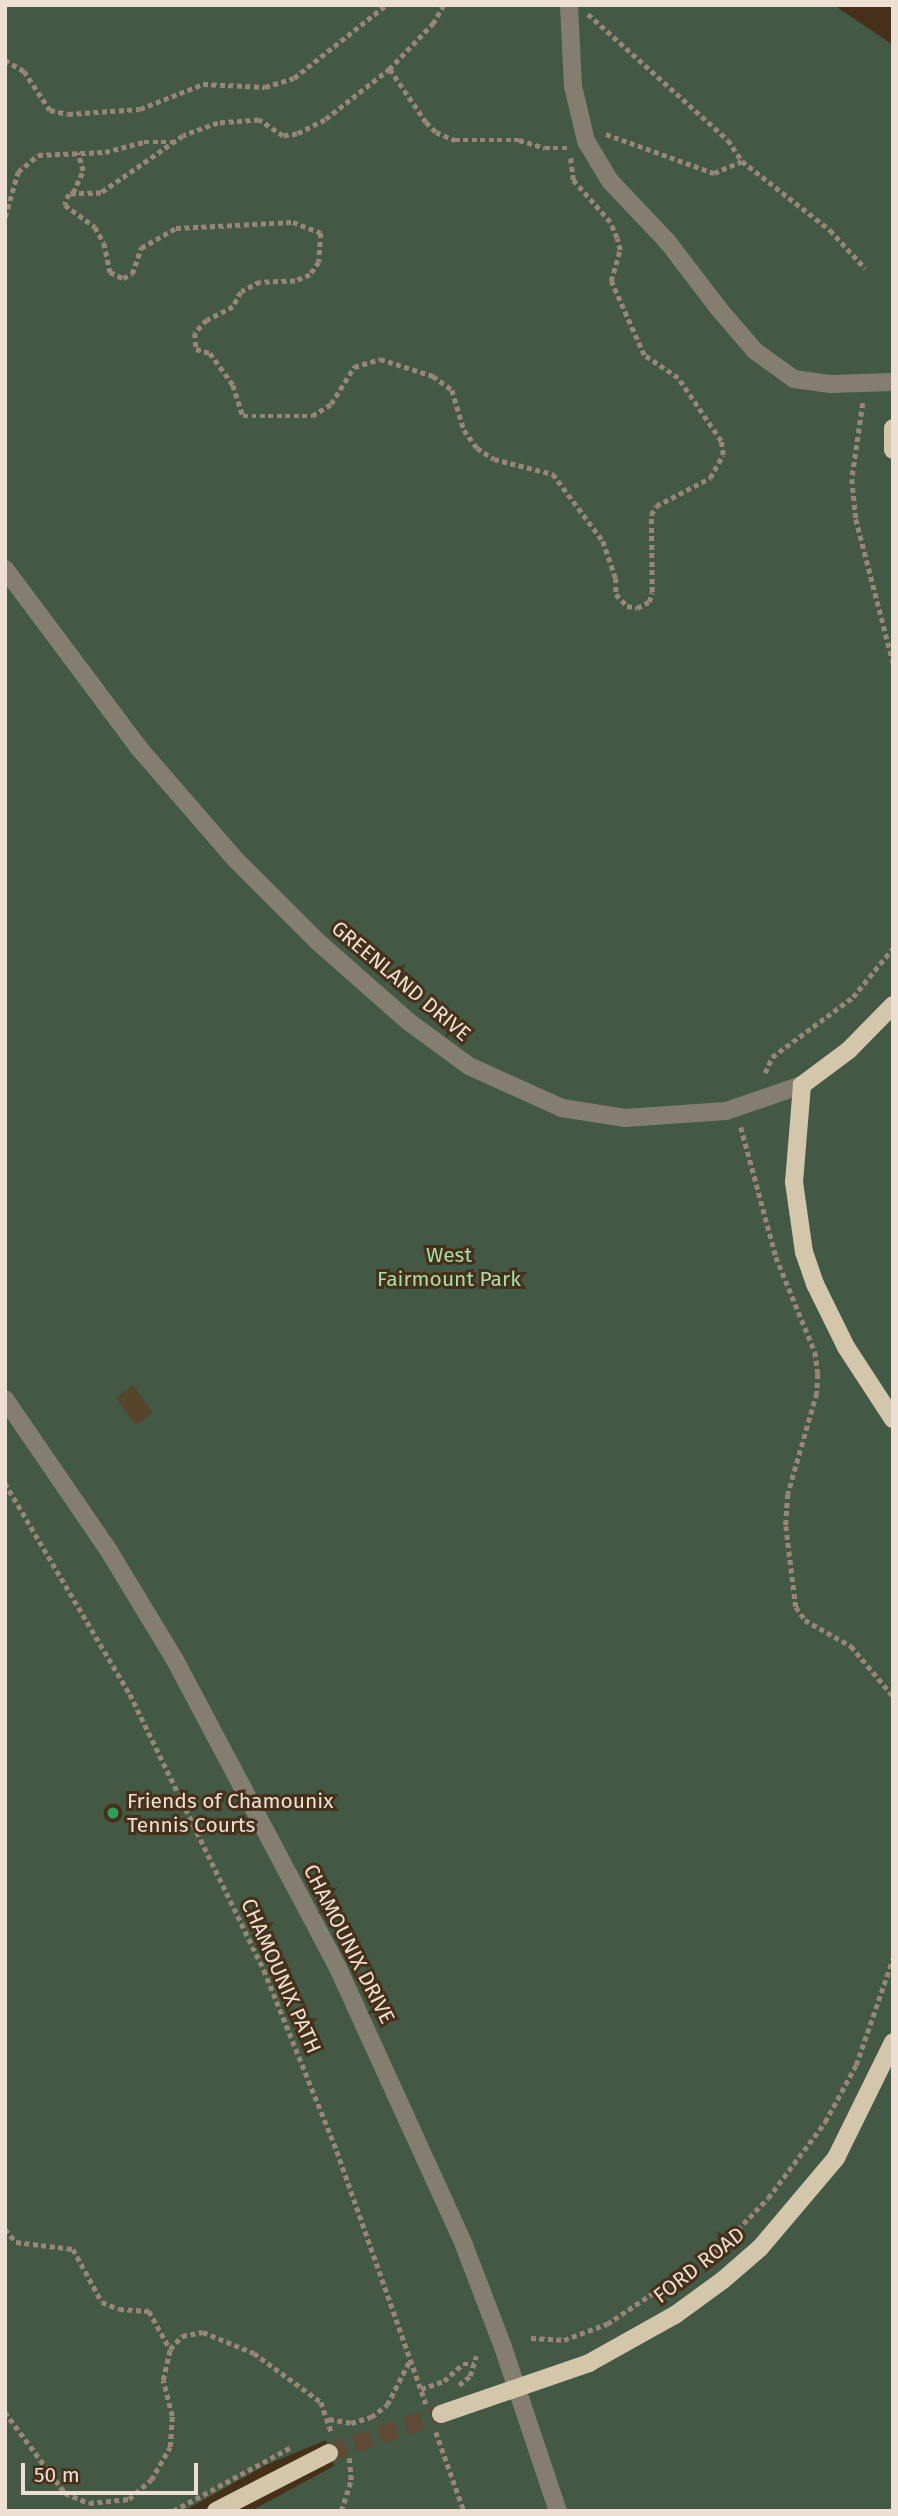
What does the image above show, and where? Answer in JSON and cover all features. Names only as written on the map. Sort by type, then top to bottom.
[{"type":"main road","points":[[893,428],[893,450]]},
{"type":"main road","name":"GREENLAND DRIVE","points":[[802,1085],[849,1050],[893,1005]]},
{"type":"main road","points":[[802,1085],[794,1182],[804,1252],[846,1347],[893,1419]]},
{"type":"main road","name":"FORD ROAD","points":[[435,2418],[589,2363],[630,2342],[695,2301],[760,2248],[835,2158],[893,2042]]},
{"type":"main road","points":[[216,2511],[336,2449]]},
{"type":"street","points":[[577,8],[576,106],[591,151],[610,181],[667,241],[755,351],[794,379],[831,384],[893,382]]},
{"type":"street","name":"GREENLAND DRIVE","points":[[5,569],[138,747],[234,858],[317,942],[408,1022],[469,1066],[562,1108],[625,1118],[726,1111],[802,1085]]},
{"type":"street","name":"CHAMOUNIX DRIVE","points":[[5,1399],[102,1540],[175,1660],[338,1968],[428,2161],[518,2389],[558,2511]]},
{"type":"path","points":[[5,60],[24,71],[50,110],[68,114],[140,109],[203,84],[265,87],[294,79],[386,5]]},
{"type":"path","points":[[73,193],[101,192],[174,142],[218,123],[251,119],[291,136],[325,120],[390,69],[434,23],[444,5]]},
{"type":"path","points":[[577,8],[712,125],[742,162],[830,230],[865,268]]},
{"type":"path","points":[[390,69],[415,103]]},
{"type":"path","points":[[5,217],[12,184],[26,163],[47,153],[105,152],[144,142],[174,142]]},
{"type":"path","points":[[78,153],[83,171],[73,193],[65,200],[67,210],[82,215],[95,227],[104,243],[110,272],[123,278],[132,274],[141,248],[176,228],[293,222],[321,233],[320,262],[310,275],[295,281],[260,282],[241,292],[233,307],[207,320],[195,333],[197,349],[210,353],[222,368],[243,416],[312,416],[331,404],[354,367],[380,359],[433,376],[452,390],[464,430],[477,448],[494,459],[552,474],[569,492],[603,541],[616,578],[616,594],[627,606],[637,608],[649,602],[652,592],[651,514],[656,506],[710,478],[723,456],[721,441],[678,377],[644,355],[611,281],[620,250],[617,238],[610,222],[573,180],[569,148]]},
{"type":"path","points":[[864,399],[854,448],[856,519],[893,662]]},
{"type":"path","points":[[765,1073],[772,1056],[853,997],[893,948]]},
{"type":"path","points":[[741,1127],[776,1257],[815,1352],[818,1374],[817,1393],[788,1494],[786,1527],[796,1607],[805,1620],[851,1646],[893,1696]]},
{"type":"path","name":"CHAMOUNIX PATH","points":[[5,1483],[130,1694],[264,1969],[338,2151],[410,2360],[435,2418],[464,2511]]},
{"type":"path","points":[[531,2338],[564,2340],[607,2324],[720,2248],[768,2197],[825,2122],[856,2065],[893,1958]]},
{"type":"path","points":[[5,2230],[16,2242],[73,2249],[102,2302],[119,2309],[149,2311],[170,2349]]},
{"type":"path","points":[[5,2412],[65,2493],[89,2503],[129,2499],[151,2480],[170,2447],[172,2416],[163,2380],[170,2349],[192,2332],[237,2344],[321,2402],[329,2419],[336,2449],[351,2480],[341,2511]]},
{"type":"path","points":[[452,2390],[471,2376],[476,2356]]},
{"type":"path","points":[[329,2419],[351,2423],[371,2417],[387,2405],[410,2360]]},
{"type":"path","points":[[421,2389],[444,2381],[463,2364],[474,2364]]},
{"type":"green space","name":"West Fairmount Park","points":[[5,5],[834,5],[893,45],[893,2511],[251,2511],[334,2466],[326,2440],[266,2465],[184,2511],[5,2511]]},
{"type":"building","points":[[133,1385],[153,1413],[136,1425],[116,1398]]},
{"type":"tunnel","points":[[329,2453],[441,2414]]},
{"type":"place","name":"Friends of Chamounix Tennis Courts","points":[[113,1813]]}]
